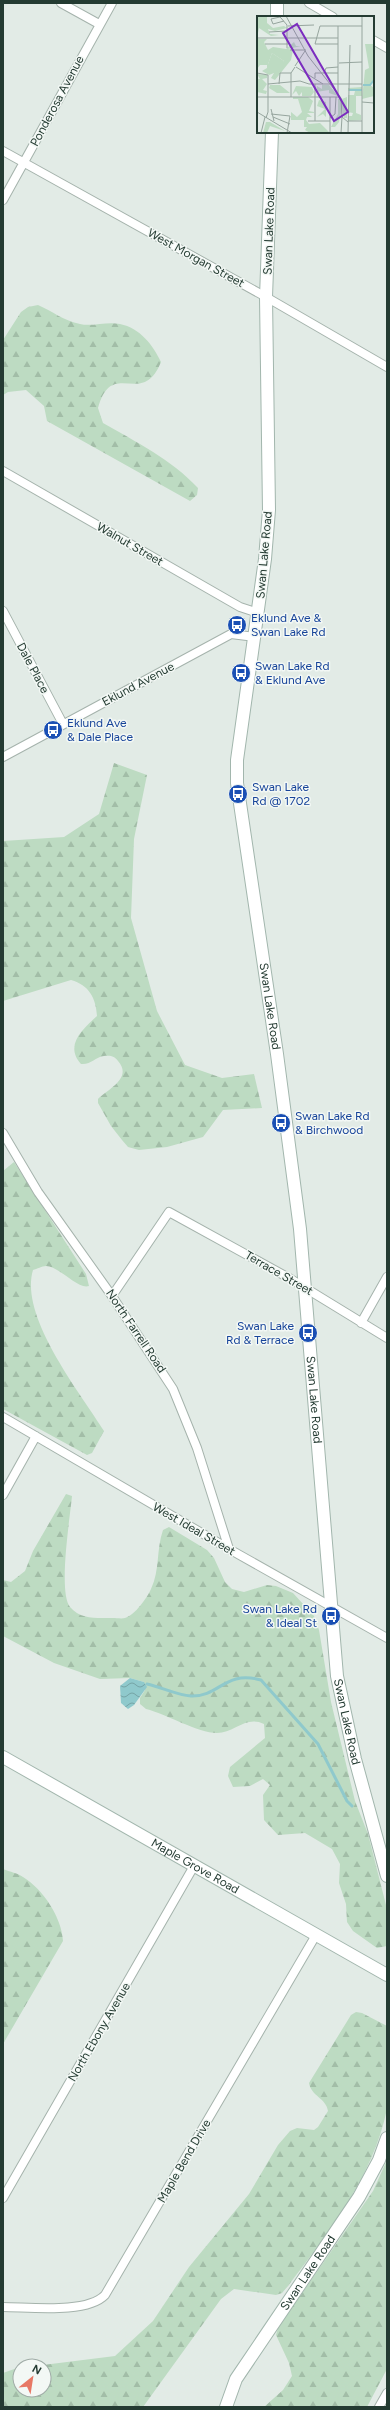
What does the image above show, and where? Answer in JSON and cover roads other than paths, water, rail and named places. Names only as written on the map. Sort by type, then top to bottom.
[{"type":"street","points":[[61,3],[99,24]]},
{"type":"street","name":"Ponderosa Avenue","points":[[3,200],[99,24],[112,3]]},
{"type":"street","points":[[277,3],[277,16]]},
{"type":"street","points":[[309,3],[331,16]]},
{"type":"street","points":[[374,41],[387,48]]},
{"type":"street","name":"Swan Lake Road","points":[[272,133],[266,297],[269,498],[266,559],[237,760],[237,783],[277,1054],[306,1288],[335,1660],[342,1699],[387,1876]]},
{"type":"street","name":"West Morgan Street","points":[[3,151],[266,297],[387,367]]},
{"type":"street","name":"Walnut Street","points":[[3,471],[240,607],[258,613]]},
{"type":"street","name":"Dale Place","points":[[3,611],[64,724]]},
{"type":"street","name":"Eklund Avenue","points":[[3,757],[231,634],[254,637]]},
{"type":"street","name":"North Farrell Road","points":[[3,1133],[42,1198],[112,1296],[173,1388],[196,1448],[229,1549]]},
{"type":"street","name":"Terrace Street","points":[[112,1296],[169,1212],[306,1288],[387,1338]]},
{"type":"street","points":[[361,1323],[387,1277]]},
{"type":"street","name":"West Ideal Street","points":[[3,1417],[229,1549],[387,1638]]},
{"type":"street","points":[[3,1495],[36,1436]]},
{"type":"street","name":"Maple Grove Road","points":[[3,1756],[387,1975]]},
{"type":"street","name":"North Ebony Avenue","points":[[3,2198],[194,1866]]},
{"type":"street","name":"Maple Bend Drive","points":[[3,2307],[84,2306],[94,2304],[105,2295],[316,1935]]},
{"type":"street","name":"Swan Lake Road","points":[[226,2407],[236,2378],[359,2198],[379,2160],[387,2138]]},
{"type":"street","points":[[379,2407],[387,2393]]},
{"type":"water","points":[[130,1678],[144,1682],[147,1687],[134,1705],[128,1709],[121,1703],[120,1686]]},
{"type":"waterway","points":[[147,1684],[191,1696],[209,1693],[230,1681],[239,1678],[261,1680],[318,1744],[347,1801],[352,1806]]},
{"type":"place","name":"Eklund Ave & Swan Lake Rd","points":[[237,625]]},
{"type":"place","name":"Swan Lake Rd & Eklund Ave","points":[[241,673]]},
{"type":"place","name":"Eklund Ave & Dale Place","points":[[53,730]]},
{"type":"place","name":"Swan Lake Rd @ 1702","points":[[238,794]]},
{"type":"place","name":"Swan Lake Rd & Birchwood","points":[[281,1123]]},
{"type":"place","name":"Swan Lake Rd & Terrace","points":[[308,1333]]},
{"type":"place","name":"Swan Lake Rd & Ideal St","points":[[331,1616]]}]
